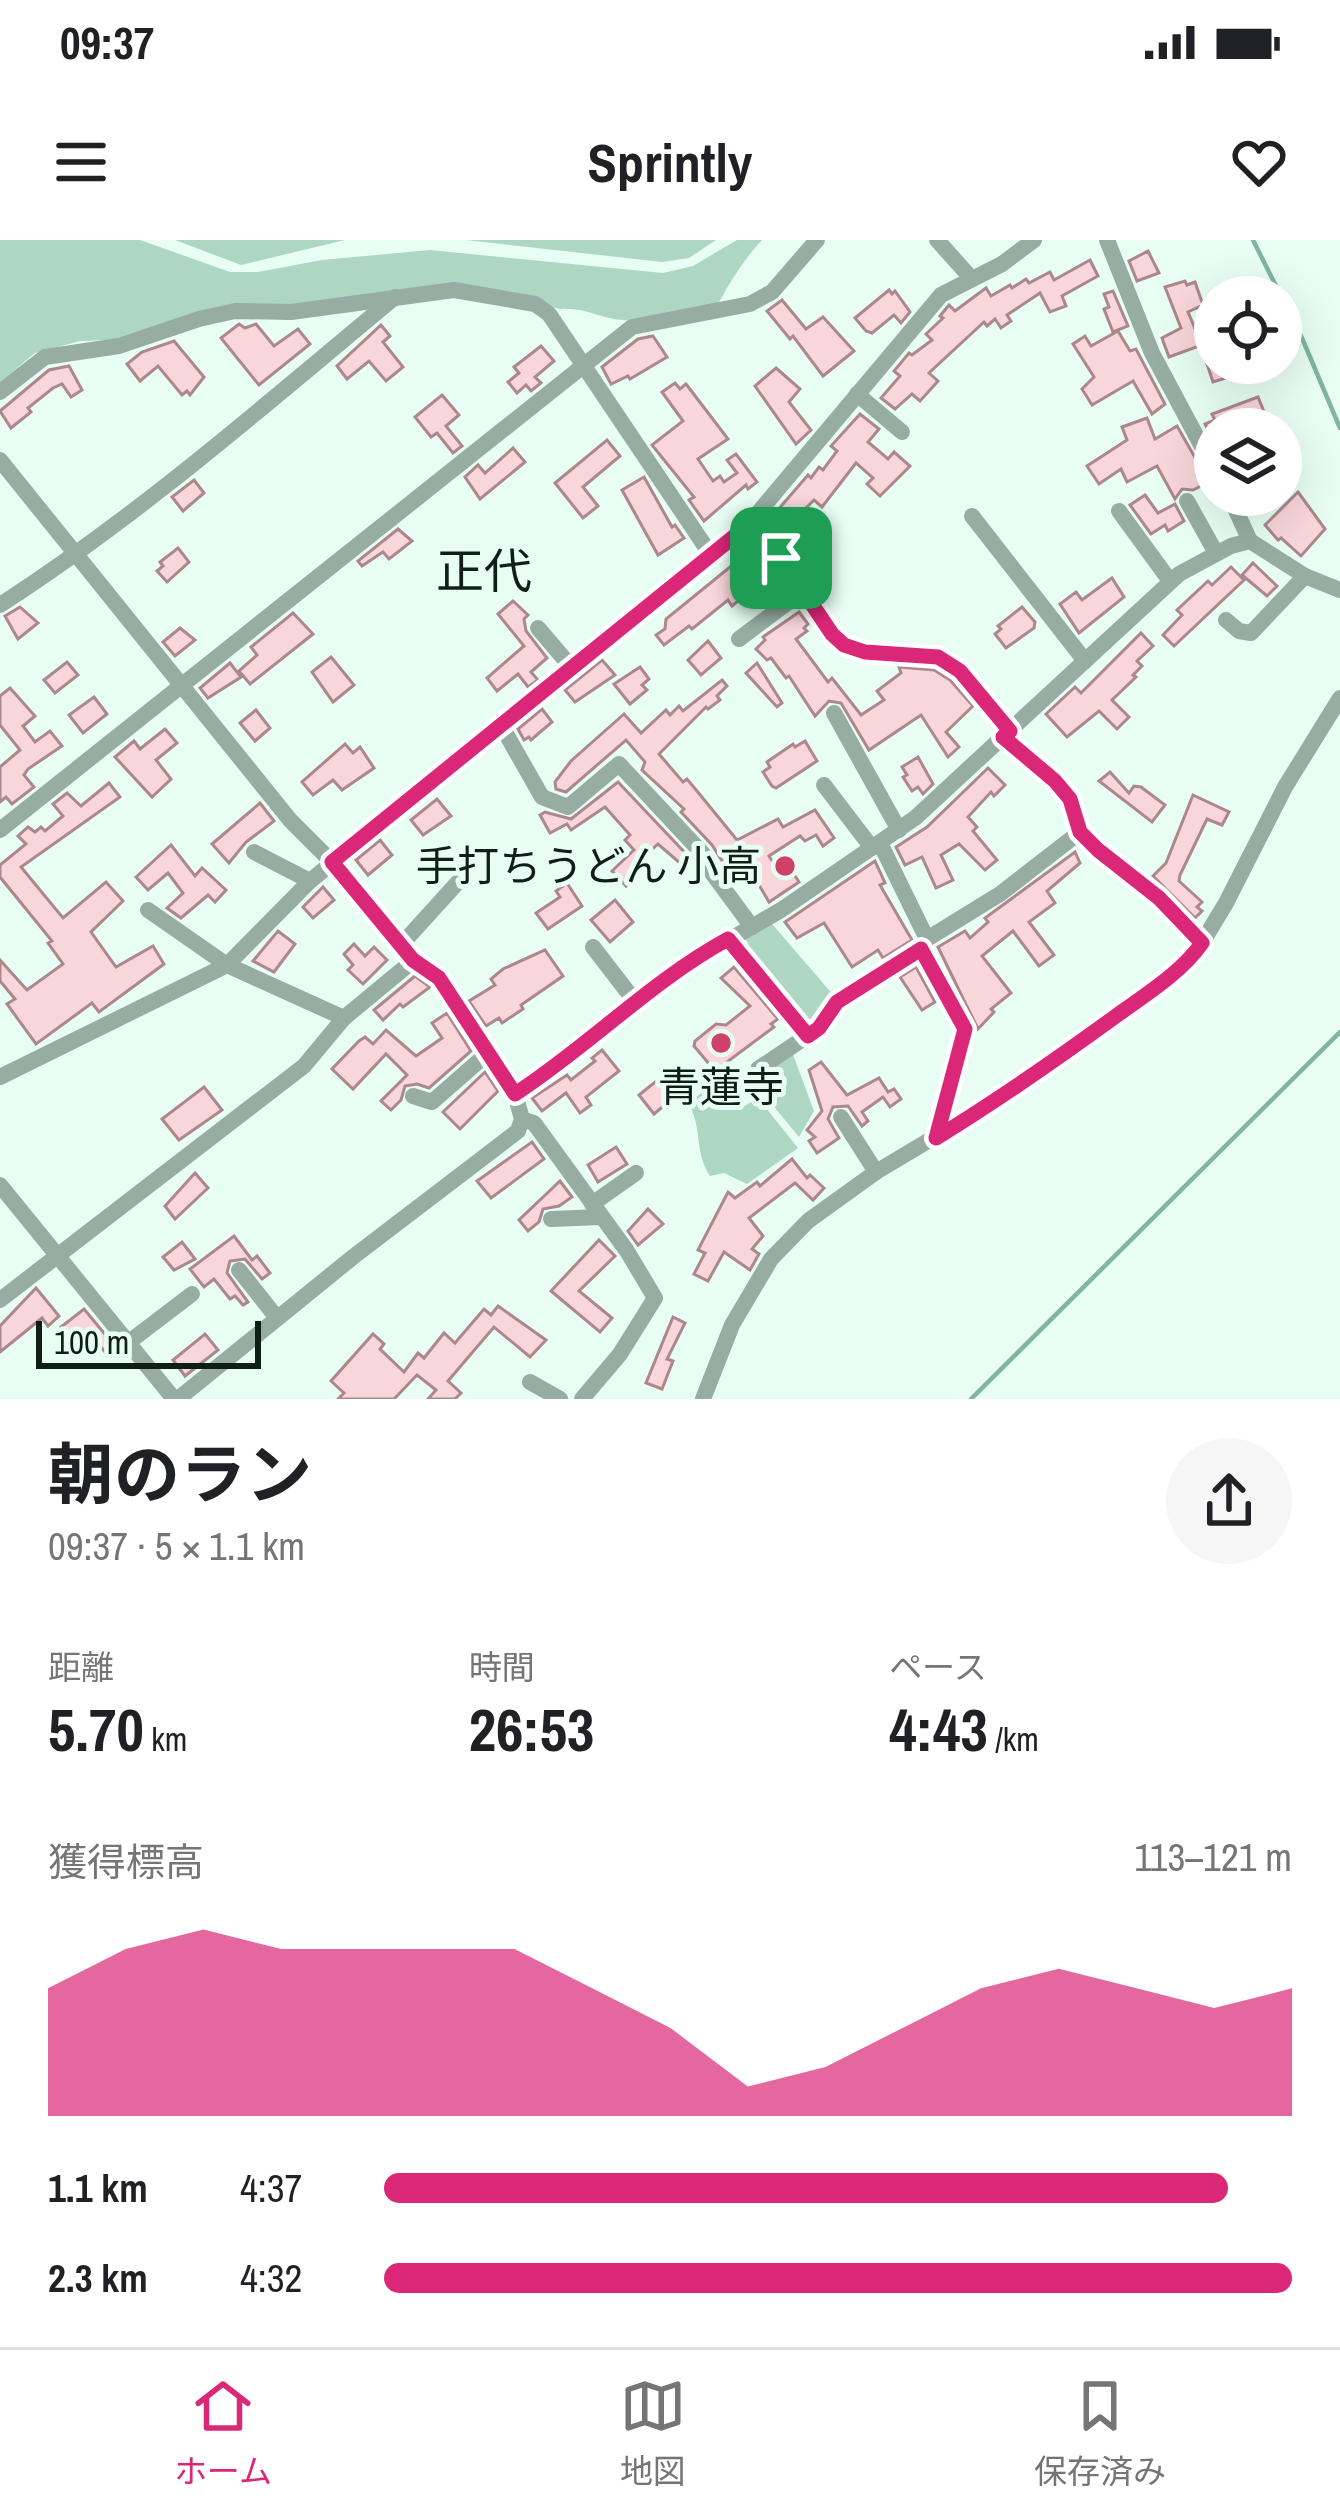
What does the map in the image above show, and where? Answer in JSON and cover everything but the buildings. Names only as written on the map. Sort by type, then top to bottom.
[{"type":"street","points":[[0,830],[632,327],[750,304],[772,292],[817,240]]},
{"type":"street","points":[[937,240],[970,278]]},
{"type":"street","points":[[0,1077],[227,965],[332,862],[747,526],[940,295],[1002,265],[1034,240]]},
{"type":"street","points":[[1107,240],[1152,353],[1194,432]]},
{"type":"street","points":[[0,392],[45,357],[118,346],[235,311],[291,312],[454,290],[535,304],[549,314],[711,555]]},
{"type":"street","points":[[0,605],[153,498],[395,296]]},
{"type":"street","points":[[857,394],[902,432]]},
{"type":"street","points":[[0,460],[290,820],[407,952],[439,978],[515,1094],[522,1119],[518,1130],[176,1399],[0,1185]]},
{"type":"street","points":[[1187,501],[1216,554]]},
{"type":"street","points":[[1119,511],[1170,581]]},
{"type":"street","points":[[972,516],[1085,662]]},
{"type":"street","points":[[1238,516],[1250,541],[1305,576],[1340,590]]},
{"type":"street","points":[[747,526],[781,558],[844,645],[865,652],[938,657],[971,682],[1006,734],[1070,799],[1080,832],[1159,898],[1202,943]]},
{"type":"street","points":[[515,1094],[561,1064],[681,968],[899,830],[936,802],[1170,581],[1250,541]]},
{"type":"street","points":[[1226,620],[1239,631],[1251,633],[1305,576]]},
{"type":"street","points":[[740,639],[803,591]]},
{"type":"street","points":[[538,628],[572,668]]},
{"type":"street","points":[[704,1399],[732,1325],[772,1259],[808,1221],[876,1172],[1010,1092],[1193,956],[1285,787],[1340,698]]},
{"type":"street","points":[[834,713],[899,830]]},
{"type":"street","points":[[501,725],[542,797],[568,807],[619,764],[703,854],[704,862],[752,926]]},
{"type":"street","points":[[824,785],[876,846],[965,1029],[936,1138]]},
{"type":"street","points":[[758,1069],[819,1028],[837,1002],[1000,894],[1080,832]]},
{"type":"street","points":[[254,852],[310,881]]},
{"type":"street","points":[[0,1300],[304,1066],[407,952],[459,880]]},
{"type":"street","points":[[148,910],[227,965],[344,1018]]},
{"type":"street","points":[[728,939],[808,1036]]},
{"type":"street","points":[[593,947],[637,1004]]},
{"type":"street","points":[[413,1096],[432,1102],[488,1053]]},
{"type":"street","points":[[841,1117],[876,1172]]},
{"type":"street","points":[[522,1119],[534,1123],[655,1298],[620,1354],[582,1399]]},
{"type":"street","points":[[551,1219],[596,1211],[636,1173]]},
{"type":"street","points":[[239,1270],[277,1318]]},
{"type":"street","points":[[129,1342],[192,1294]]},
{"type":"street","points":[[530,1382],[560,1399]]},
{"type":"green space","points":[[0,240],[140,240],[230,272],[430,250],[663,273],[693,266],[737,240],[762,240],[718,304],[659,317],[615,319],[455,286],[80,341],[35,353],[0,382]]},
{"type":"green space","points":[[175,240],[345,240],[241,265]]},
{"type":"green space","points":[[466,240],[716,240],[689,258],[662,262]]},
{"type":"green space","points":[[772,924],[836,998],[810,1031],[742,950],[749,945],[745,938]]},
{"type":"green space","points":[[792,1052],[814,1111],[799,1137],[766,1097],[772,1067]]},
{"type":"green space","points":[[719,1076],[743,1107],[758,1098],[798,1148],[747,1184],[724,1173],[710,1176],[702,1158],[689,1104]]},
{"type":"waterway","points":[[1253,240],[1340,428]]},
{"type":"waterway","points":[[971,1399],[1340,1032]]},
{"type":"place","name":"手打ちうどん 小高","points":[[785,866]]},
{"type":"place","name":"青蓮寺","points":[[721,1043]]},
{"type":"district","name":"正代","points":[[484,570]]},
{"type":"route","points":[[747,526],[781,558],[844,645],[865,652],[938,657],[960,671],[1010,731],[1003,737],[1070,799],[1080,832],[1159,898],[1202,943],[1193,956],[1128,1007],[1010,1092],[936,1138],[965,1029],[921,949],[837,1002],[808,1036],[728,939],[681,968],[561,1064],[515,1094],[439,978],[413,960],[332,862],[747,526]]}]
